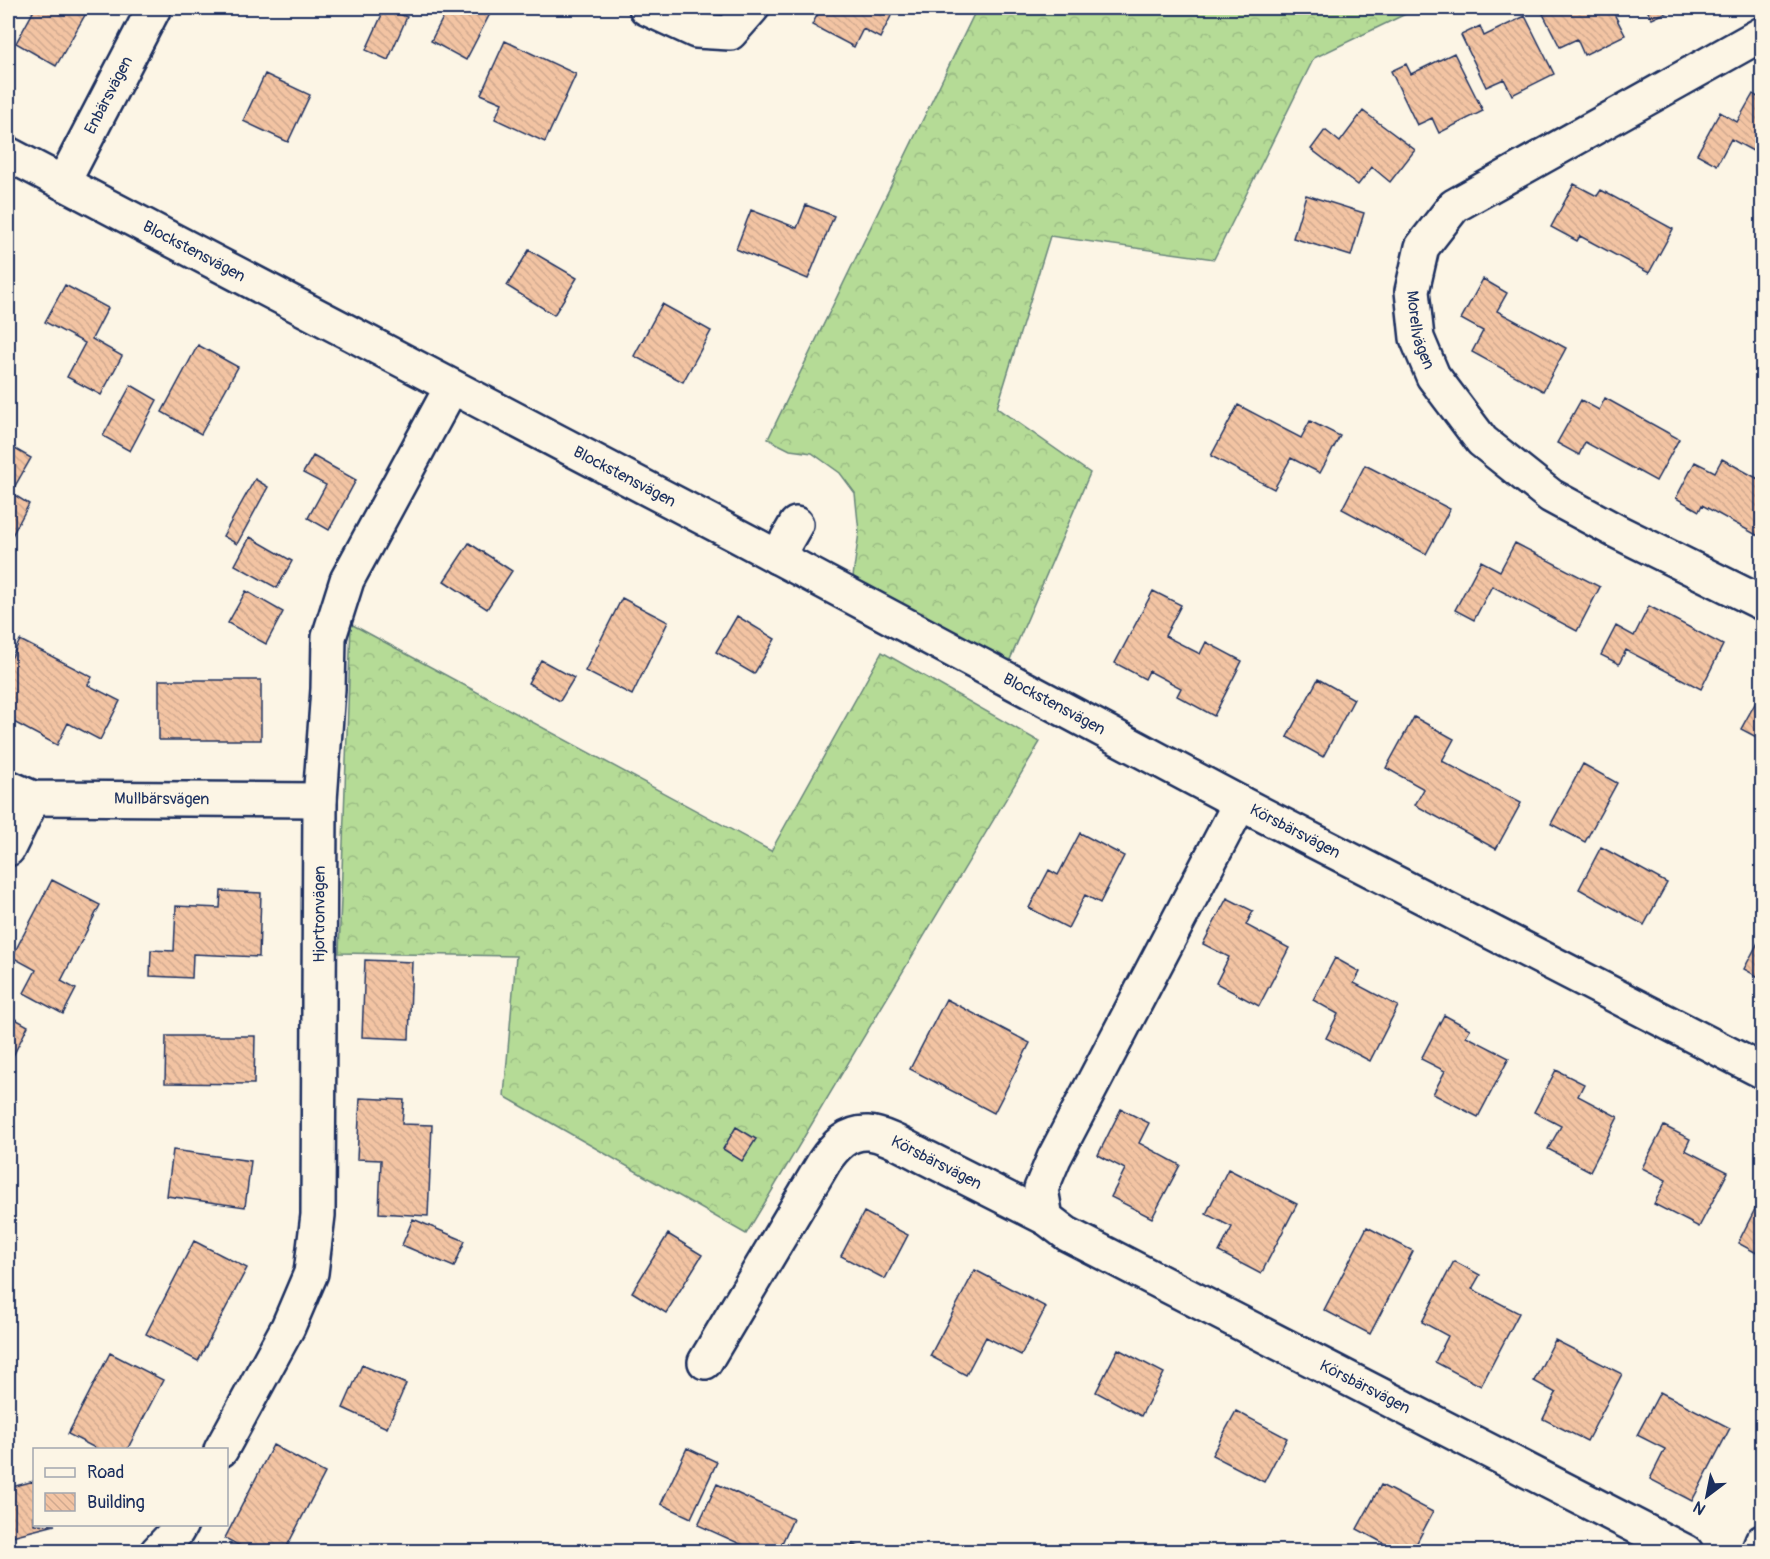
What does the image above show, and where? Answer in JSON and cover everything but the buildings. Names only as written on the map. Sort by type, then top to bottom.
[{"type":"street","name":"Enbärsvägen","points":[[63,183],[154,8]]},
{"type":"street","points":[[646,8],[696,31],[730,33],[752,8]]},
{"type":"street","name":"Morellvägen","points":[[1762,34],[1454,206],[1422,247],[1412,291],[1418,338],[1433,376],[1482,441],[1551,496],[1762,603]]},
{"type":"street","name":"Blockstensvägen","points":[[8,154],[777,557],[1240,803]]},
{"type":"street","name":"Hjortronvägen","points":[[222,1448],[288,1327],[311,1273],[318,1215],[320,800],[328,688],[329,637],[347,580],[451,388]]},
{"type":"street","points":[[777,557],[796,524]]},
{"type":"street","points":[[8,849],[20,792]]},
{"type":"street","name":"Mullbärsvägen","points":[[20,792],[320,800]]},
{"type":"street","name":"Körsbärsvägen","points":[[1046,1218],[1041,1189],[1054,1158],[1240,803],[1762,1071]]},
{"type":"street","name":"Körsbärsvägen","points":[[705,1362],[833,1149],[856,1134],[869,1133],[899,1144],[1046,1218],[1067,1234],[1686,1551]]},
{"type":"street","points":[[157,1551],[180,1526]]},
{"type":"street","points":[[1758,1551],[1762,1542]]},
{"type":"green space","points":[[977,8],[1418,8],[1314,58],[1214,259],[1050,236],[997,408],[1090,473],[1009,662],[853,577],[859,532],[855,493],[840,473],[812,453],[790,450],[768,439]]},
{"type":"green space","points":[[351,624],[771,851],[882,652],[1040,742],[746,1234],[504,1096],[516,956],[339,953]]}]
